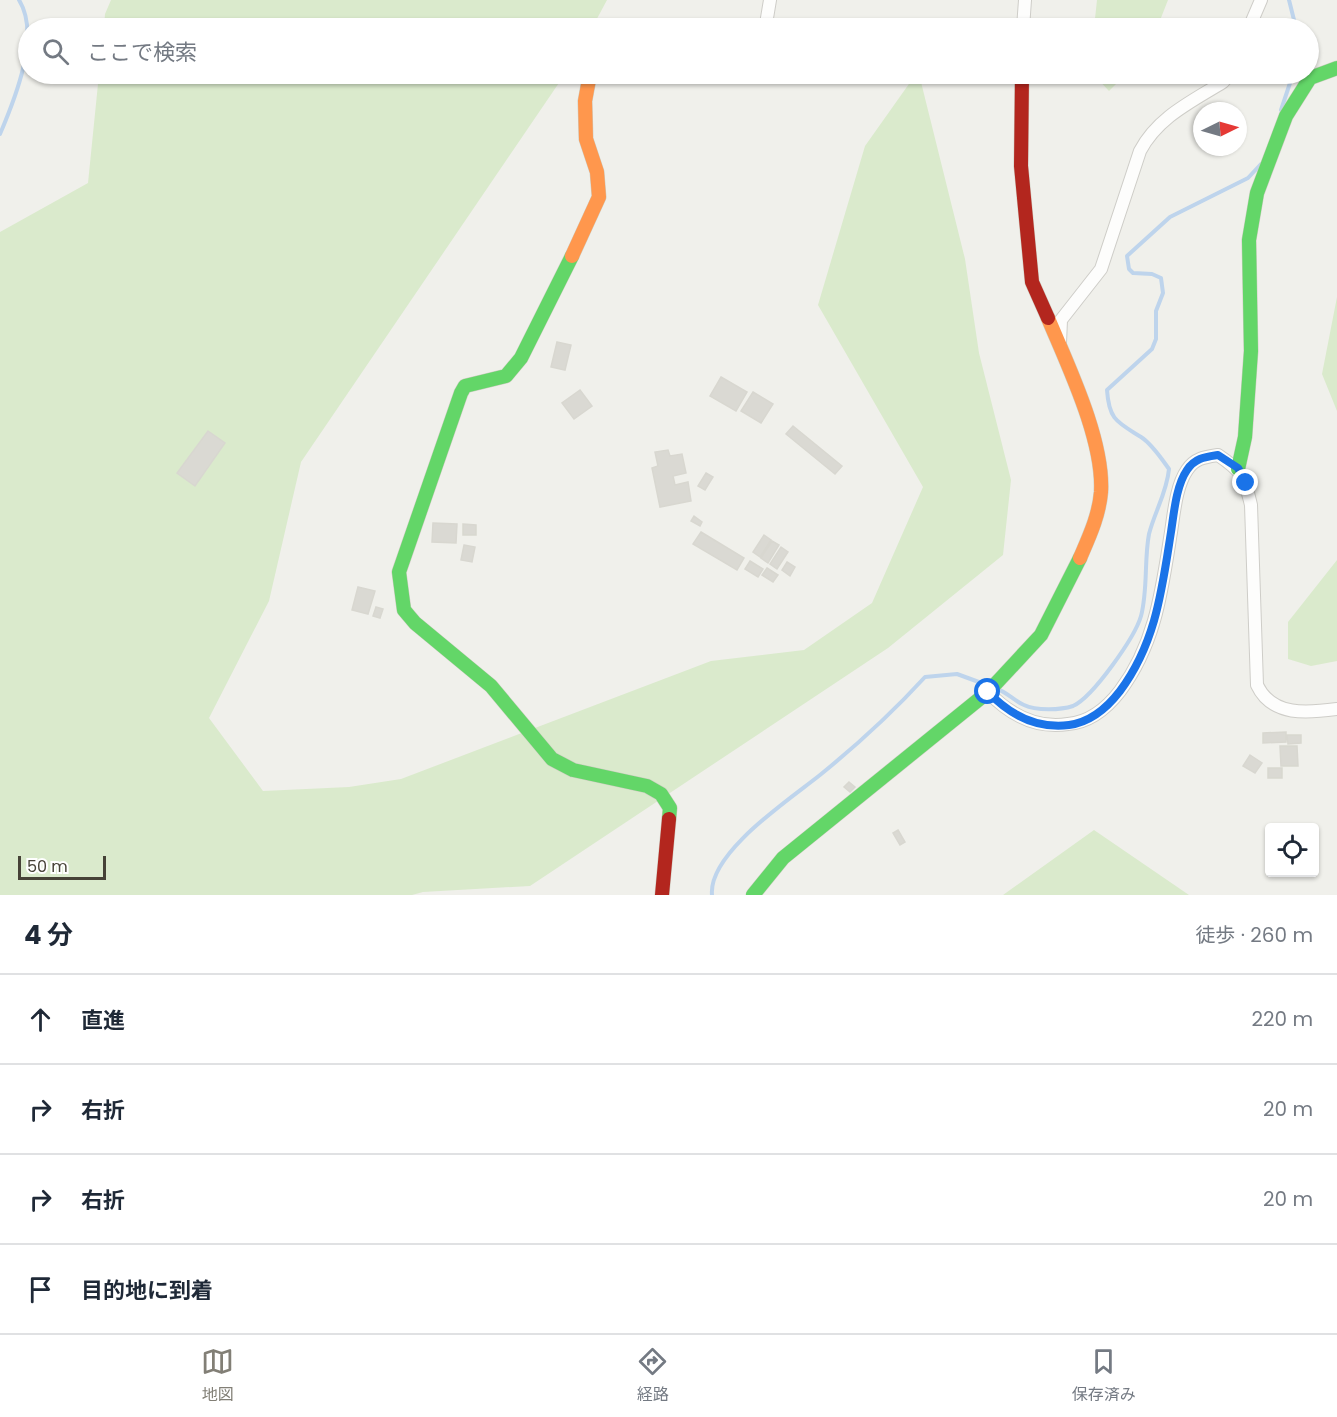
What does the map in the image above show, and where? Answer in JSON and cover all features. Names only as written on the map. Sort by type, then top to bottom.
[{"type":"street","points":[[767,18],[770,0]]},
{"type":"street","points":[[1024,18],[1025,0]]},
{"type":"street","points":[[1253,18],[1261,0]]},
{"type":"street","points":[[1319,75],[1337,69]]},
{"type":"street","points":[[588,84],[585,101],[586,139],[597,172],[599,197],[585,231],[521,358],[511,372],[465,386],[461,393],[399,572],[400,595],[404,610],[415,623],[491,686],[552,759],[573,770],[647,786],[661,794],[670,808],[662,895]]},
{"type":"street","points":[[753,895],[783,858],[988,692],[1041,635],[1071,580],[1095,524],[1101,492],[1096,445],[1060,347],[1032,282],[1022,166],[1022,84]]},
{"type":"street","points":[[1060,347],[1061,320],[1101,269],[1140,151],[1149,135],[1162,121],[1220,84]]},
{"type":"street","points":[[1238,468],[1245,437],[1251,351],[1250,240],[1257,193],[1287,116],[1306,84]]},
{"type":"street","points":[[988,692],[1005,710],[1032,722],[1052,727],[1079,723],[1096,715],[1115,698],[1130,678],[1154,628],[1175,507],[1186,471],[1200,458],[1218,455],[1238,468],[1246,483],[1251,505],[1257,685],[1263,697],[1281,709],[1308,713],[1337,709]]},
{"type":"green space","points":[[111,0],[607,0],[597,18],[105,18]]},
{"type":"green space","points":[[1097,0],[1168,0],[1161,18],[1095,18]]},
{"type":"green space","points":[[98,84],[558,84],[301,462],[269,601],[209,718],[263,791],[349,787],[401,779],[711,661],[804,650],[872,603],[923,487],[818,305],[865,146],[909,84],[921,84],[965,259],[979,353],[1011,480],[1003,555],[888,648],[530,886],[423,892],[412,895],[0,895],[0,232],[88,183]]},
{"type":"green space","points":[[1102,84],[1116,84],[1109,91]]},
{"type":"green space","points":[[1337,297],[1337,411],[1322,374]]},
{"type":"green space","points":[[1337,560],[1337,661],[1311,666],[1288,659],[1288,622]]},
{"type":"green space","points":[[1094,830],[1189,895],[1003,895]]},
{"type":"building","points":[[557,342],[571,345],[565,370],[551,367]]},
{"type":"building","points":[[721,377],[747,392],[736,411],[710,396]]},
{"type":"building","points":[[580,390],[592,406],[574,419],[562,403]]},
{"type":"building","points":[[753,392],[773,404],[761,423],[741,411]]},
{"type":"building","points":[[793,426],[842,466],[835,474],[786,434]]},
{"type":"building","points":[[208,431],[225,443],[195,486],[177,473]]},
{"type":"building","points":[[668,450],[670,456],[682,454],[686,473],[673,476],[675,485],[688,482],[691,501],[660,507],[652,468],[658,466],[655,452]]},
{"type":"building","points":[[706,473],[713,477],[705,490],[698,486]]},
{"type":"building","points":[[694,516],[702,522],[700,526],[691,521]]},
{"type":"building","points":[[433,523],[457,524],[456,543],[432,542]]},
{"type":"building","points":[[463,524],[476,525],[476,535],[463,535]]},
{"type":"building","points":[[701,532],[744,558],[737,570],[693,544]]},
{"type":"building","points":[[764,535],[771,540],[760,557],[753,552]]},
{"type":"building","points":[[772,541],[779,545],[768,563],[761,558]]},
{"type":"building","points":[[464,545],[475,547],[472,562],[461,560]]},
{"type":"building","points":[[781,547],[788,552],[777,569],[770,564]]},
{"type":"building","points":[[750,561],[763,569],[758,577],[745,569]]},
{"type":"building","points":[[787,562],[795,567],[790,576],[782,570]]},
{"type":"building","points":[[767,568],[778,575],[773,582],[762,575]]},
{"type":"building","points":[[358,587],[375,591],[368,614],[352,610]]},
{"type":"building","points":[[376,607],[383,609],[380,618],[373,616]]},
{"type":"building","points":[[1286,732],[1286,742],[1263,743],[1263,733]]},
{"type":"building","points":[[1287,735],[1301,735],[1301,743],[1288,744]]},
{"type":"building","points":[[1280,746],[1297,746],[1298,766],[1281,766]]},
{"type":"building","points":[[1250,755],[1262,763],[1255,773],[1243,766]]},
{"type":"building","points":[[1268,768],[1282,768],[1282,778],[1268,778]]},
{"type":"building","points":[[849,782],[855,787],[850,792],[844,787]]},
{"type":"building","points":[[898,830],[905,842],[900,845],[893,833]]},
{"type":"waterway","points":[[19,0],[25,18]]},
{"type":"waterway","points":[[1289,0],[1294,18]]},
{"type":"waterway","points":[[0,134],[18,84]]},
{"type":"waterway","points":[[1281,110],[1290,84]]},
{"type":"waterway","points":[[997,689],[1029,707],[1048,709],[1073,706],[1102,679],[1131,638],[1141,616],[1149,534],[1166,486],[1169,469],[1149,443],[1116,419],[1108,400],[1107,390],[1152,349],[1156,339],[1156,311],[1163,293],[1161,278],[1152,274],[1133,273],[1129,269],[1127,256],[1170,217],[1248,178],[1261,164]]},
{"type":"waterway","points":[[712,895],[714,879],[723,862],[753,828],[861,740],[925,677],[957,674],[987,685]]},
{"type":"traffic: fast","points":[[1319,75],[1337,68]]},
{"type":"traffic: fast","points":[[1238,469],[1245,437],[1251,351],[1249,240],[1257,193],[1286,116],[1306,84]]},
{"type":"traffic: fast","points":[[572,256],[521,358],[506,376],[465,386],[461,393],[399,572],[404,610],[415,623],[491,686],[552,759],[573,770],[647,786],[661,794],[670,808],[669,819]]},
{"type":"traffic: fast","points":[[753,895],[783,858],[988,692],[1041,635],[1080,558]]},
{"type":"traffic: slow","points":[[572,256],[599,197],[597,172],[586,139],[585,101],[588,84]]},
{"type":"traffic: slow","points":[[1048,318],[1091,427],[1100,472],[1101,492],[1098,509],[1080,558]]},
{"type":"traffic: jam","points":[[1022,84],[1021,166],[1032,282],[1048,318]]},
{"type":"traffic: jam","points":[[662,895],[669,819]]},
{"type":"route","points":[[988,692],[1005,710],[1032,722],[1052,727],[1079,723],[1096,715],[1115,698],[1130,678],[1147,647],[1160,601],[1175,507],[1186,471],[1200,458],[1218,455],[1238,468],[1246,483]]}]
